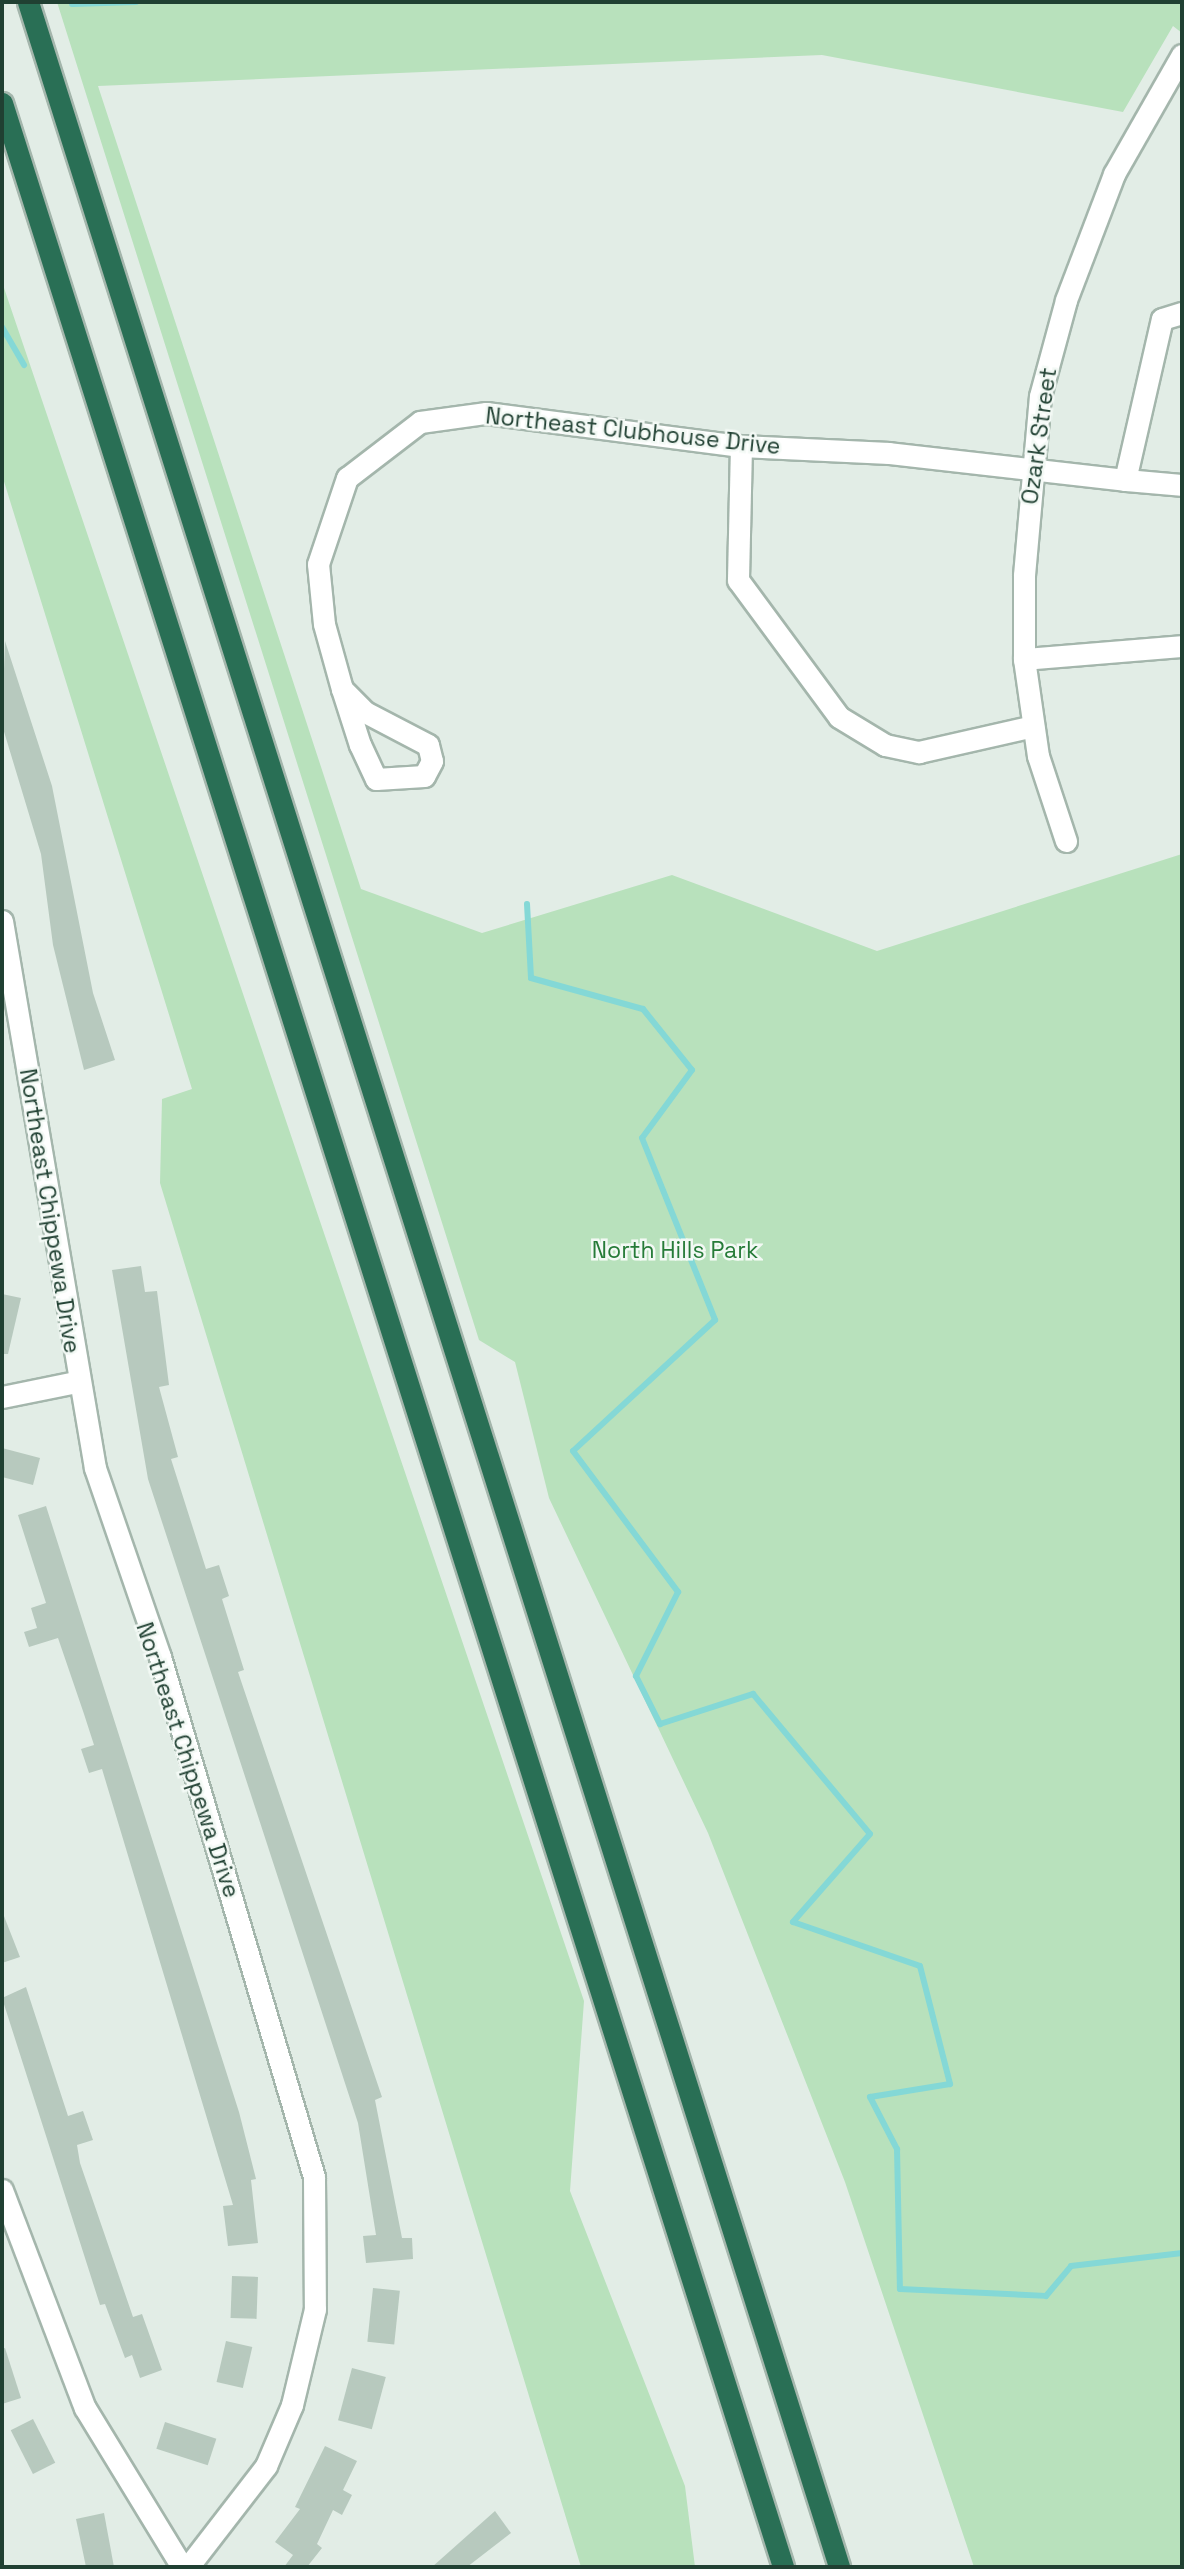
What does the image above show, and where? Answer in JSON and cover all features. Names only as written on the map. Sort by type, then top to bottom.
[{"type":"highway","points":[[29,2],[839,2567]]},
{"type":"highway","points":[[2,103],[783,2567]]},
{"type":"street","name":"Ozark Street","points":[[1066,841],[1033,726],[1024,659],[1031,470],[1040,396],[1066,300],[1114,174],[1182,55]]},
{"type":"street","points":[[1125,480],[1162,319],[1182,313]]},
{"type":"street","name":"Northeast Clubhouse Drive","points":[[342,689],[365,712],[428,745],[432,761],[424,776],[376,779],[342,689],[324,624],[318,564],[348,478],[420,422],[486,413],[741,446],[1182,485]]},
{"type":"street","points":[[741,446],[738,580],[839,717],[885,745],[919,752],[1033,726]]},
{"type":"street","points":[[1024,659],[1182,646]]},
{"type":"street","name":"Northeast Chippewa Drive","points":[[2,921],[9,998],[76,1382],[120,1552],[160,1657],[304,2129],[317,2214],[315,2309],[292,2405],[266,2466],[188,2567]]},
{"type":"street","points":[[2,1397],[76,1382]]},
{"type":"street","points":[[2,2190],[85,2408],[182,2567]]},
{"type":"green space","name":"North Hills Park","points":[[57,2],[1182,2],[1182,33],[1173,26],[1123,112],[822,55],[98,86],[361,889],[482,933],[672,875],[877,951],[1182,854],[1182,2567],[974,2567],[845,2182],[708,1833],[549,1498],[515,1362],[479,1340]]},
{"type":"green space","points":[[2,282],[584,2001],[570,2191],[685,2486],[695,2567],[581,2567],[160,1183],[162,1099],[192,1089],[2,475]]},
{"type":"building","points":[[5,641],[52,786],[93,993],[115,1060],[84,1070],[53,945],[41,854],[2,725]]},
{"type":"building","points":[[141,1266],[145,1292],[157,1291],[169,1385],[159,1387],[178,1457],[171,1459],[206,1569],[219,1565],[229,1596],[222,1599],[244,1670],[238,1672],[382,2097],[375,2100],[402,2238],[412,2238],[413,2259],[366,2263],[363,2236],[376,2235],[358,2123],[148,1479],[112,1270]]},
{"type":"building","points":[[2,1294],[21,1298],[8,1354],[2,1354]]},
{"type":"building","points":[[2,1448],[40,1458],[33,1485],[2,1477]]},
{"type":"building","points":[[46,1506],[239,2112],[256,2179],[251,2180],[258,2243],[228,2246],[223,2206],[233,2205],[102,1769],[89,1773],[81,1749],[94,1745],[58,1638],[29,1647],[24,1632],[37,1628],[31,1608],[46,1603],[18,1515]]},
{"type":"building","points":[[2,1911],[20,1957],[2,1963]]},
{"type":"building","points":[[26,1987],[68,2116],[83,2111],[93,2140],[77,2145],[80,2163],[133,2317],[142,2314],[162,2370],[140,2378],[132,2355],[125,2358],[105,2304],[100,2305],[2,1998]]},
{"type":"building","points":[[232,2276],[258,2277],[257,2319],[231,2318]]},
{"type":"building","points":[[373,2288],[400,2291],[394,2345],[367,2342]]},
{"type":"building","points":[[226,2341],[252,2347],[243,2388],[217,2382]]},
{"type":"building","points":[[5,2348],[21,2398],[2,2404],[2,2349]]},
{"type":"building","points":[[352,2368],[386,2377],[372,2429],[338,2420]]},
{"type":"building","points":[[33,2419],[55,2463],[33,2474],[11,2430]]},
{"type":"building","points":[[165,2422],[216,2439],[208,2465],[156,2449]]},
{"type":"building","points":[[325,2446],[357,2461],[343,2490],[352,2495],[342,2515],[333,2510],[317,2544],[322,2548],[307,2567],[284,2567],[293,2555],[275,2542],[300,2509],[295,2507]]},
{"type":"building","points":[[495,2511],[511,2533],[467,2567],[432,2567]]},
{"type":"building","points":[[104,2513],[114,2567],[86,2567],[76,2519]]},
{"type":"waterway","points":[[72,4],[136,2]]},
{"type":"waterway","points":[[2,327],[24,365]]},
{"type":"waterway","points":[[527,904],[531,978],[643,1009],[692,1070],[642,1138],[715,1320],[573,1451],[678,1592],[636,1676],[660,1724],[753,1694],[870,1834],[793,1922],[920,1966],[950,2084],[870,2097],[897,2149],[900,2289],[1046,2296],[1071,2266],[1182,2253]]}]
